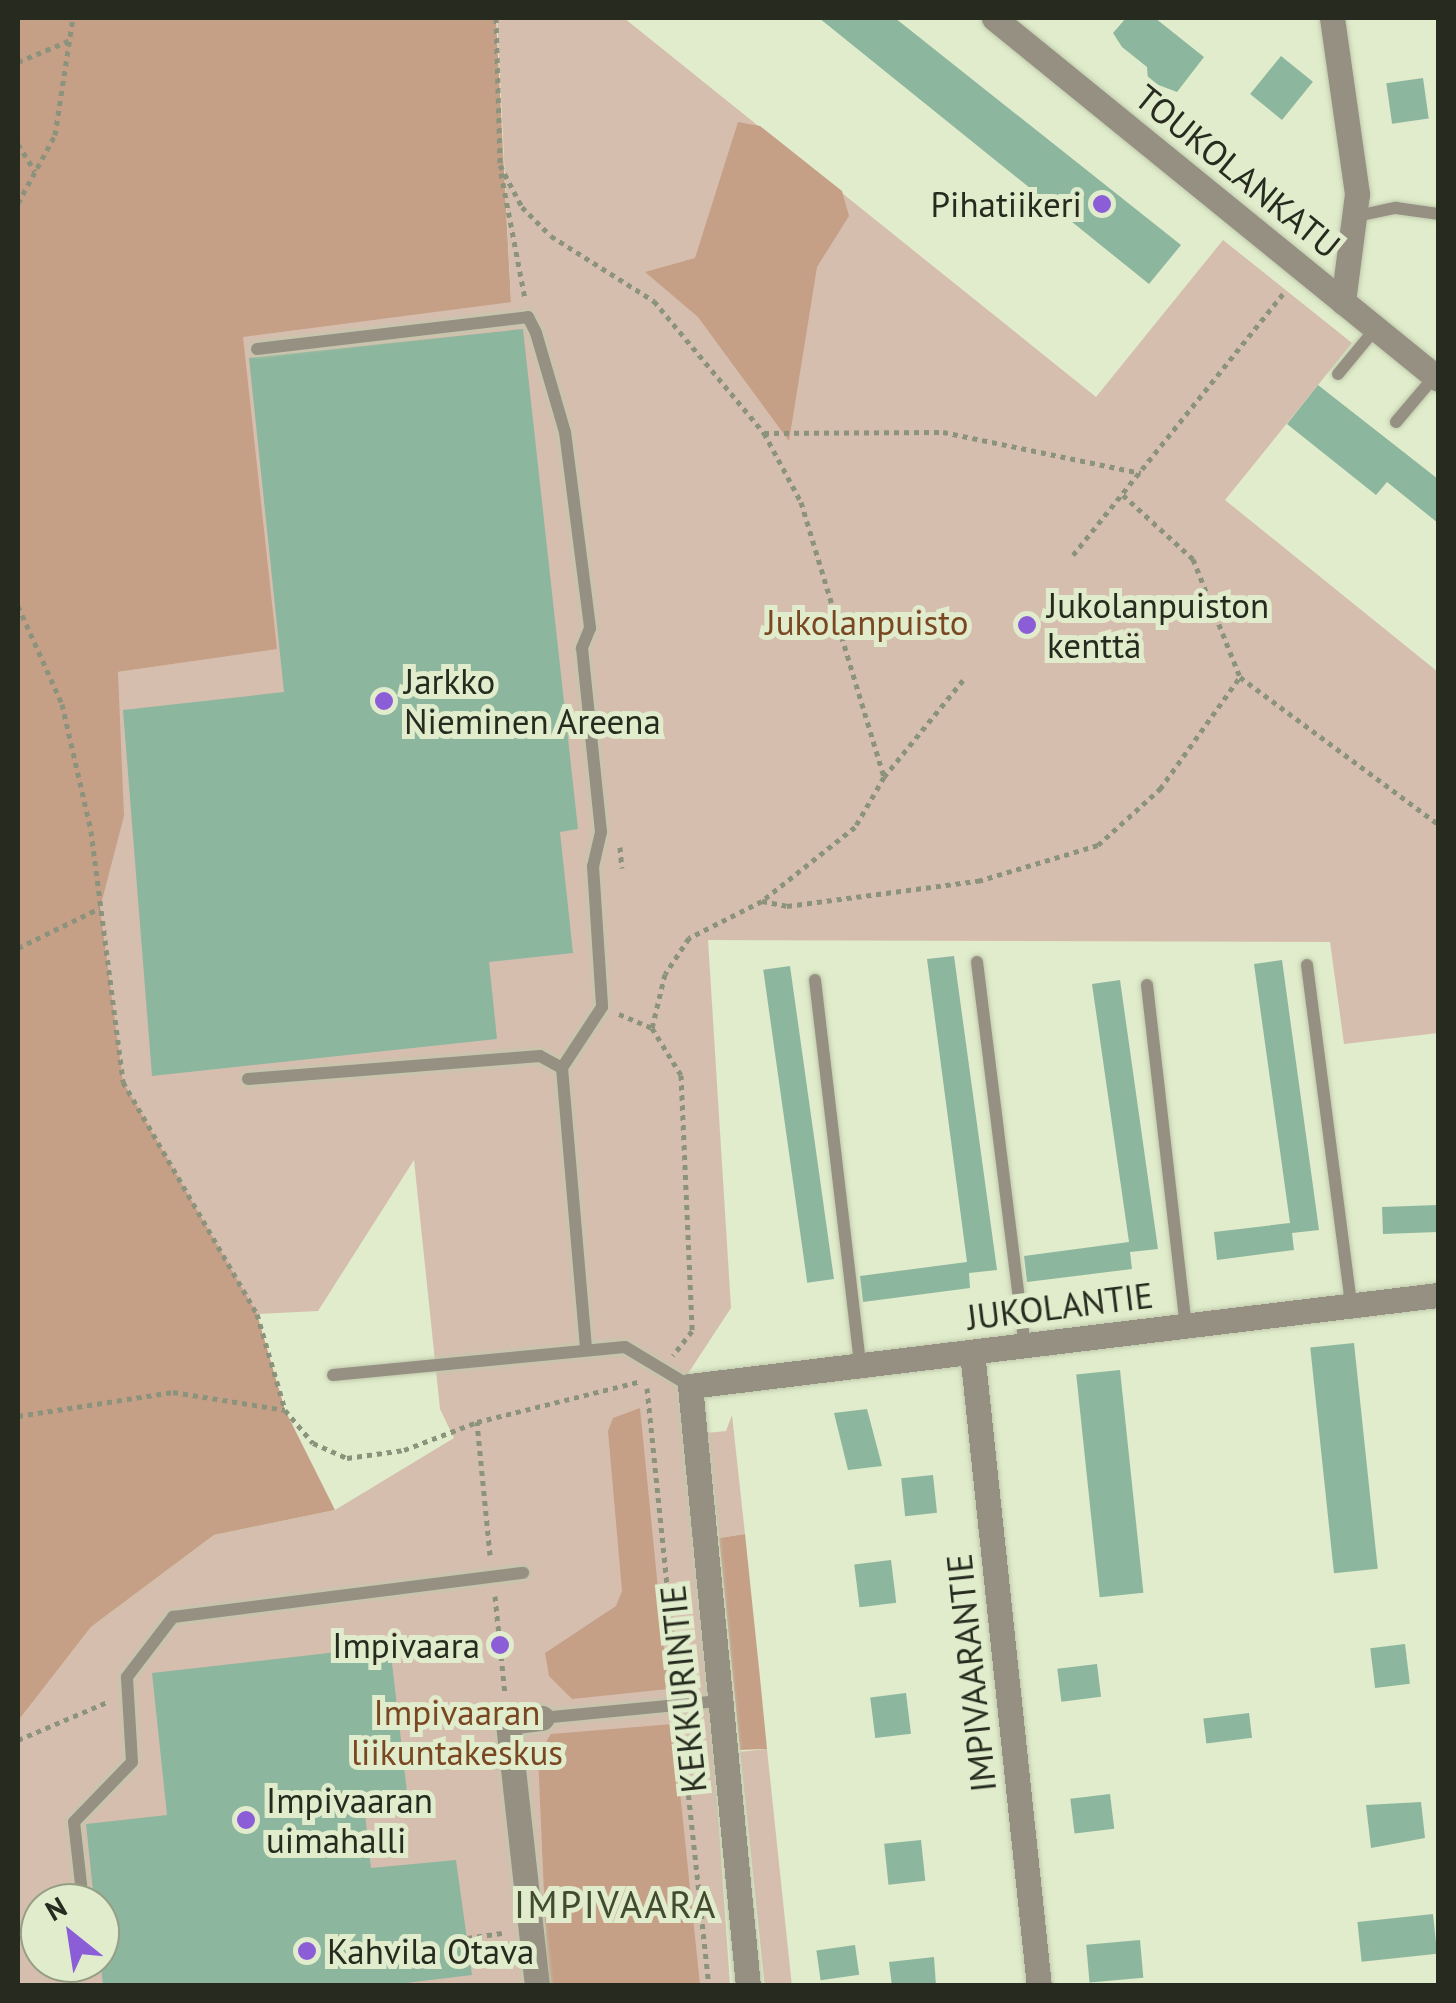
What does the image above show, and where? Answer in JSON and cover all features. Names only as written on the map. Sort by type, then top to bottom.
[{"type":"street","name":"TOUKOLANKATU","points":[[994,18],[1437,377]]},
{"type":"street","points":[[1332,18],[1357,216],[1343,302]]},
{"type":"street","name":"JUKOLANTIE","points":[[690,1386],[1438,1295]]},
{"type":"street","name":"IMPIVAARANTIE","points":[[972,1352],[1039,1986]]},
{"type":"street","name":"KEKKURINTIE","points":[[690,1386],[748,1986]]},
{"type":"street","points":[[537,1986],[508,1722],[542,1718]]},
{"type":"lane","points":[[1357,216],[1396,208],[1438,214]]},
{"type":"lane","points":[[258,349],[528,317],[561,408],[590,628],[582,648],[601,832],[593,866],[602,1006],[562,1068],[586,1347]]},
{"type":"lane","points":[[1338,374],[1376,328]]},
{"type":"lane","points":[[1396,422],[1437,377]]},
{"type":"lane","points":[[977,962],[1025,1345]]},
{"type":"lane","points":[[1308,964],[1350,1306]]},
{"type":"lane","points":[[815,980],[860,1365]]},
{"type":"lane","points":[[1147,986],[1186,1326]]},
{"type":"lane","points":[[248,1079],[540,1056],[562,1068]]},
{"type":"lane","points":[[333,1375],[586,1347],[625,1347],[690,1386]]},
{"type":"lane","points":[[81,1883],[74,1822],[132,1762],[126,1694],[133,1662],[184,1611],[523,1573]]},
{"type":"lane","points":[[542,1718],[719,1700]]},
{"type":"path","points":[[18,203],[55,135],[73,39],[73,18]]},
{"type":"path","points":[[496,18],[500,165],[528,317]]},
{"type":"path","points":[[18,62],[73,39]]},
{"type":"path","points":[[18,144],[35,171]]},
{"type":"path","points":[[500,165],[551,236],[654,301],[764,433],[801,502],[884,777]]},
{"type":"path","points":[[1073,555],[1302,269]]},
{"type":"path","points":[[764,433],[944,432],[1141,473]]},
{"type":"path","points":[[1123,495],[1193,559],[1240,676],[1438,824]]},
{"type":"path","points":[[18,606],[62,704],[100,908],[123,1082],[257,1314],[285,1410],[314,1443],[347,1458],[404,1450],[477,1422],[599,1398],[659,1369],[692,1331],[682,1094],[675,1058],[652,1028],[602,1006]]},
{"type":"path","points":[[762,902],[787,906],[978,881],[1098,845],[1160,789],[1240,676]]},
{"type":"path","points":[[652,1028],[665,974],[689,938],[762,902],[854,828],[884,777],[963,680]]},
{"type":"path","points":[[18,948],[100,908]]},
{"type":"path","points":[[18,1416],[173,1392],[285,1410]]},
{"type":"path","points":[[477,1422],[508,1722]]},
{"type":"path","points":[[18,1740],[126,1694]]},
{"type":"path","points":[[467,1938],[531,1930]]},
{"type":"green space","points":[[497,18],[624,18],[1096,397],[1223,240],[1352,343],[1225,500],[1438,672],[1438,1033],[1344,1044],[1330,942],[708,940],[731,1308],[687,1375],[730,1985],[18,1985],[18,1721],[91,1627],[214,1535],[335,1510],[454,1438],[440,1409],[414,1160],[318,1311],[257,1314],[259,1376],[18,1638],[118,672],[199,660],[18,256],[511,301]]},
{"type":"green space","points":[[732,1415],[745,1534],[719,1538],[707,1433],[726,1431]]},
{"type":"green space","points":[[767,1749],[792,1985],[765,1986],[740,1752]]},
{"type":"shaded area","points":[[18,18],[496,18],[511,302],[243,337],[277,649],[118,672],[124,816],[100,908],[123,1082],[257,1314],[285,1410],[335,1510],[214,1535],[91,1627],[18,1721]]},
{"type":"shaded area","points":[[738,122],[760,126],[842,191],[849,216],[817,267],[789,441],[698,317],[645,272],[695,258]]},
{"type":"shaded area","points":[[640,1408],[668,1689],[572,1699],[549,1676],[545,1653],[616,1606],[622,1591],[608,1431],[613,1418]]},
{"type":"shaded area","points":[[745,1534],[767,1749],[740,1750],[719,1538]]},
{"type":"shaded area","points":[[673,1724],[700,1985],[548,1985],[538,1755],[551,1734]]},
{"type":"building","points":[[819,18],[895,18],[1181,245],[1149,284]]},
{"type":"building","points":[[1126,18],[1155,18],[1204,57],[1177,92],[1148,81],[1147,67],[1122,47],[1113,33]]},
{"type":"building","points":[[1281,56],[1313,82],[1282,120],[1250,94]]},
{"type":"building","points":[[1423,78],[1429,119],[1392,124],[1386,83]]},
{"type":"building","name":"Jarkko Nieminen Areena","points":[[523,329],[578,829],[560,832],[573,953],[489,962],[497,1039],[152,1076],[123,710],[284,692],[249,358]]},
{"type":"building","points":[[1318,385],[1438,479],[1438,523],[1387,482],[1376,495],[1287,424]]},
{"type":"building","points":[[954,956],[997,1270],[969,1273],[970,1288],[863,1302],[860,1276],[967,1262],[927,959]]},
{"type":"building","points":[[1282,960],[1319,1230],[1292,1233],[1294,1250],[1217,1260],[1214,1232],[1290,1223],[1254,964]]},
{"type":"building","points":[[790,966],[834,1279],[807,1283],[763,970]]},
{"type":"building","points":[[1120,980],[1158,1249],[1130,1252],[1132,1269],[1027,1282],[1024,1256],[1129,1242],[1092,984]]},
{"type":"building","points":[[1437,1205],[1438,1232],[1383,1234],[1382,1207]]},
{"type":"building","points":[[1354,1343],[1378,1569],[1334,1573],[1310,1348]]},
{"type":"building","points":[[1120,1370],[1143,1593],[1100,1597],[1076,1375]]},
{"type":"building","points":[[867,1409],[882,1466],[848,1470],[834,1413]]},
{"type":"building","points":[[933,1475],[937,1513],[905,1516],[901,1478]]},
{"type":"building","points":[[891,1560],[896,1603],[860,1607],[854,1565]]},
{"type":"building","points":[[1405,1644],[1410,1684],[1375,1688],[1370,1648]]},
{"type":"building","name":"Impivaaran uimahalli","points":[[390,1646],[407,1792],[363,1796],[371,1868],[456,1860],[472,1975],[381,1986],[103,1986],[103,1983],[120,1983],[120,1883],[92,1883],[86,1824],[167,1815],[152,1673]]},
{"type":"building","points":[[1097,1664],[1101,1697],[1061,1702],[1057,1669]]},
{"type":"building","points":[[906,1693],[911,1734],[875,1738],[870,1697]]},
{"type":"building","points":[[1249,1713],[1252,1738],[1206,1743],[1203,1719]]},
{"type":"building","points":[[1110,1794],[1114,1829],[1075,1834],[1070,1799]]},
{"type":"building","points":[[1421,1802],[1425,1838],[1371,1848],[1366,1805]]},
{"type":"building","points":[[921,1840],[925,1881],[888,1885],[884,1844]]},
{"type":"building","points":[[1433,1914],[1437,1954],[1362,1962],[1357,1922]]},
{"type":"building","points":[[1140,1940],[1143,1978],[1090,1983],[1086,1945]]},
{"type":"building","points":[[855,1945],[859,1975],[821,1980],[816,1950]]},
{"type":"building","points":[[934,1957],[936,1986],[892,1986],[889,1962]]},
{"type":"place","name":"Pihatiikeri","points":[[1102,204]]},
{"type":"place","name":"Jukolanpuiston kenttä","points":[[1027,625]]},
{"type":"place","name":"Jarkko Nieminen Areena","points":[[384,701]]},
{"type":"place","name":"Impivaara","points":[[500,1645]]},
{"type":"place","name":"Impivaaran uimahalli","points":[[246,1820]]},
{"type":"place","name":"Kahvila Otava","points":[[307,1951]]},
{"type":"district","name":"IMPIVAARA","points":[[616,1904]]},
{"type":"park label","name":"Jukolanpuisto","points":[[867,622]]},
{"type":"park label","name":"Impivaaran liikuntakeskus","points":[[457,1732]]}]
